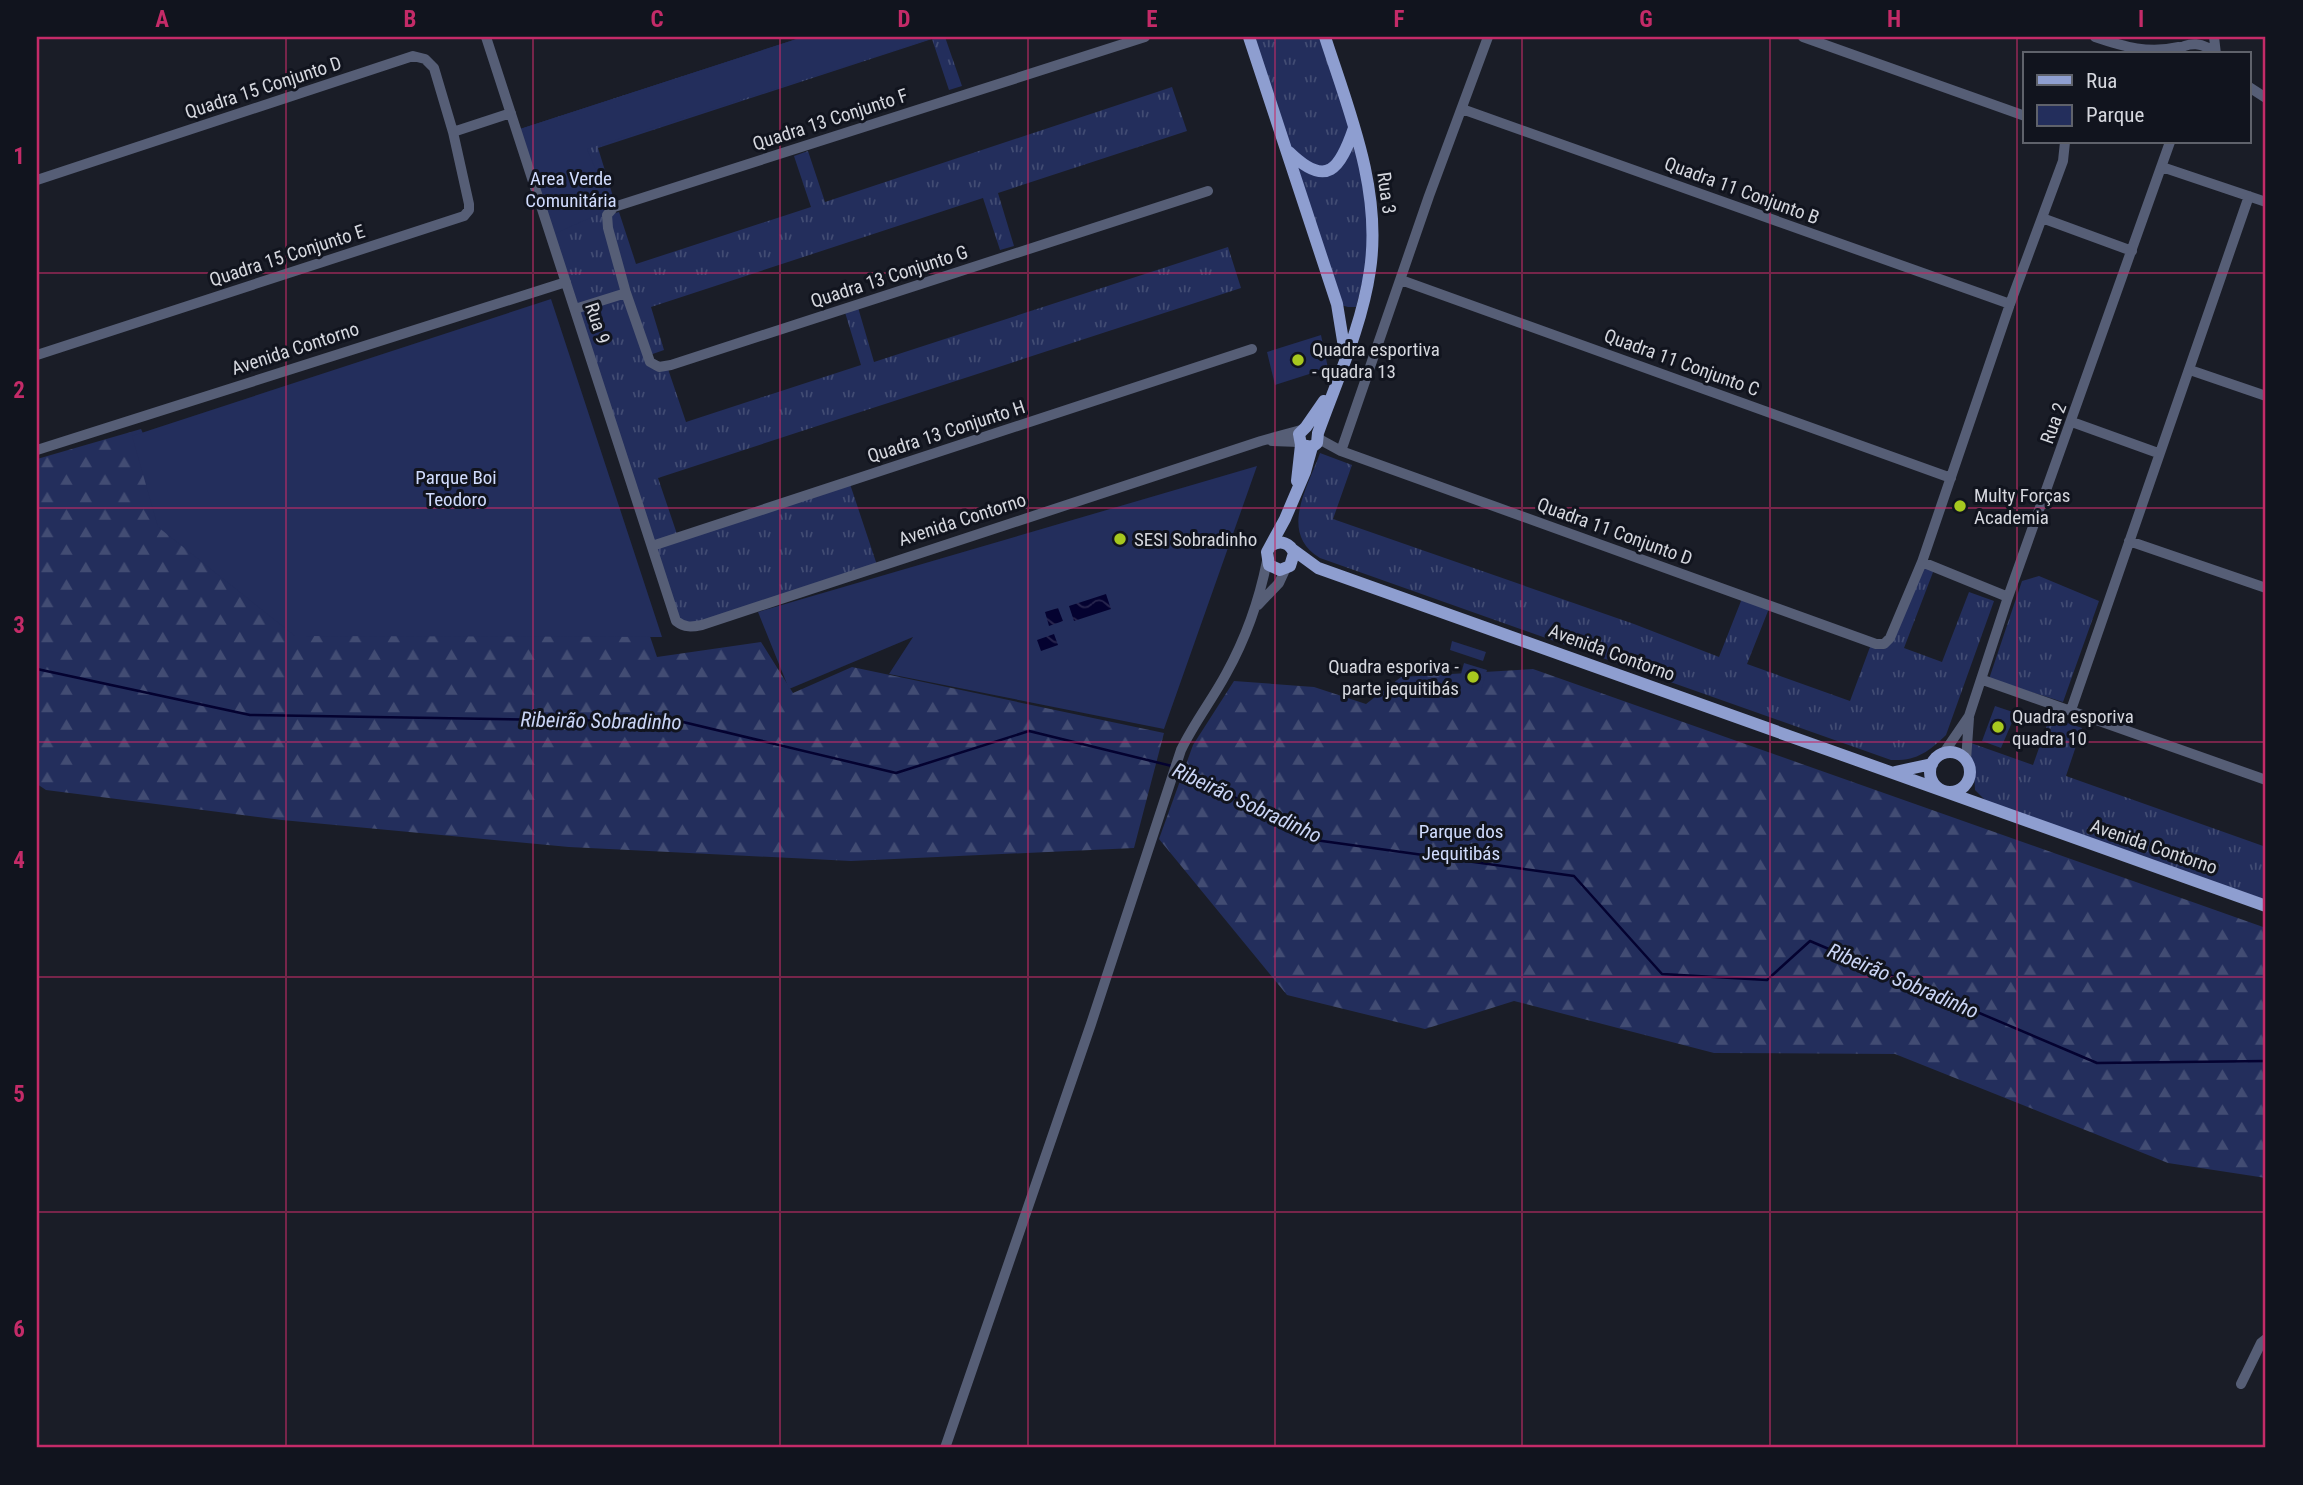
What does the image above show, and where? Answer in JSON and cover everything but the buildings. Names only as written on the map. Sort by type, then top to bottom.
[{"type":"main road","points":[[1249,37],[1337,304],[1346,357]]},
{"type":"main road","name":"Rua 3","points":[[1308,438],[1346,357],[1370,272],[1373,240],[1365,170],[1325,37]]},
{"type":"main road","points":[[1286,149],[1307,168],[1328,171],[1336,166],[1343,156],[1354,127]]},
{"type":"main road","points":[[1337,304],[1353,308],[1362,303]]},
{"type":"main road","points":[[1285,519],[1294,553],[1293,562],[1285,569],[1276,570],[1266,564],[1267,552],[1295,495],[1308,438]]},
{"type":"main road","points":[[1272,545],[1280,542],[1291,547]]},
{"type":"main road","name":"Avenida Contorno","points":[[1291,547],[1318,568],[2266,906]]},
{"type":"main road","name":"Avenida Contorno","points":[[1285,569],[1318,568]]},
{"type":"main road","points":[[1955,753],[1966,760],[1970,768],[1969,778],[1959,790],[1942,790],[1933,782],[1930,770],[1932,764],[1943,754],[1955,753]]},
{"type":"main road","points":[[1892,772],[1932,764]]},
{"type":"main road","points":[[1969,778],[1972,788],[1990,808]]},
{"type":"street","name":"Rua 9","points":[[486,37],[676,621]]},
{"type":"street","name":"Quadra 13 Conjunto F","points":[[626,293],[608,228],[607,215],[614,207],[1145,37]]},
{"type":"street","points":[[1341,451],[1488,37]]},
{"type":"street","points":[[1803,37],[2023,115]]},
{"type":"street","points":[[2095,37],[2132,51],[2204,45],[2213,52]]},
{"type":"street","name":"Quadra 15 Conjunto D","points":[[37,180],[413,56],[425,59],[434,68],[453,132]]},
{"type":"street","name":"Quadra 11 Conjunto B","points":[[1462,109],[2010,304]]},
{"type":"street","points":[[453,132],[511,113]]},
{"type":"street","name":"Quadra 15 Conjunto E","points":[[37,355],[464,216],[469,204],[453,132]]},
{"type":"street","points":[[2008,597],[1922,562],[2010,304],[2063,161],[2065,144]]},
{"type":"street","name":"Rua 2","points":[[1943,754],[1969,716],[1983,680],[2008,597],[2169,144]]},
{"type":"street","points":[[2162,167],[2266,202]]},
{"type":"street","name":"Quadra 13 Conjunto G","points":[[626,293],[650,362],[667,366],[1208,191]]},
{"type":"street","points":[[2071,710],[2249,196]]},
{"type":"street","points":[[2042,218],[2132,251]]},
{"type":"street","name":"Quadra 11 Conjunto C","points":[[1401,280],[1951,478]]},
{"type":"street","name":"Avenida Contorno","points":[[37,450],[566,282]]},
{"type":"street","points":[[575,309],[626,293]]},
{"type":"street","name":"Quadra 13 Conjunto H","points":[[652,546],[1252,349]]},
{"type":"street","points":[[2190,370],[2266,396]]},
{"type":"street","points":[[2072,422],[2158,453]]},
{"type":"street","name":"Avenida Contorno","points":[[676,621],[682,626],[692,628],[1261,441],[1308,438]]},
{"type":"street","name":"Quadra 11 Conjunto D","points":[[1308,438],[1876,644],[1884,644],[1890,638],[1922,562]]},
{"type":"street","points":[[2129,541],[2266,588]]},
{"type":"street","points":[[945,1448],[1091,1024],[1181,750],[1194,723],[1226,675],[1257,605],[1266,564]]},
{"type":"street","points":[[1257,605],[1278,586],[1285,569]]},
{"type":"street","points":[[1983,680],[2266,780]]},
{"type":"street","name":"Rua 2","points":[[1966,760],[1969,716]]},
{"type":"street","points":[[2241,1384],[2260,1343],[2266,1339]]},
{"type":"green space","points":[[803,37],[945,37],[962,86],[949,90],[932,39],[598,148],[616,206],[608,215],[619,212],[636,264],[811,207],[794,156],[808,151],[825,202],[1172,87],[1187,131],[998,193],[1014,246],[1000,250],[983,198],[651,307],[664,350],[647,356],[667,366],[686,422],[861,365],[844,309],[857,304],[874,362],[1228,247],[1241,288],[658,478],[678,537],[849,481],[878,568],[702,625],[682,626],[517,130]]},
{"type":"green space","name":"Area Verde Comunitária","points":[[803,37],[937,37],[587,149],[612,208],[554,234],[517,130]]},
{"type":"green space","points":[[1250,37],[1325,37],[1354,127],[1373,240],[1356,307],[1337,304]]},
{"type":"green space","name":"Parque Boi Teodoro","points":[[551,299],[662,637],[295,636],[158,527],[132,436]]},
{"type":"green space","name":"Quadra esportiva - quadra 13","points":[[1321,335],[1328,368],[1275,385],[1267,352]]},
{"type":"green space","points":[[141,429],[181,518],[611,521],[657,657],[761,642],[793,693],[852,667],[1164,733],[1134,848],[851,861],[569,847],[282,820],[46,790],[37,784],[37,459]]},
{"type":"green space","points":[[1320,453],[1352,465],[1333,519],[1634,624],[1719,657],[1743,596],[1770,606],[1747,664],[1850,701],[1870,647],[1884,644],[1922,562],[1935,567],[1904,648],[1942,662],[1969,592],[1994,601],[1946,735],[1922,754],[1908,759],[1891,760],[1320,558],[1307,548],[1298,523],[1304,495]]},
{"type":"green space","name":"SESI Sobradinho","points":[[1257,466],[1164,729],[889,674],[913,637],[789,689],[758,612]]},
{"type":"green space","points":[[2039,576],[2099,601],[2063,702],[1989,679],[2022,581]]},
{"type":"green space","points":[[1452,641],[1486,652],[1483,661],[1450,650]]},
{"type":"green space","name":"Quadra esporiva - parte jequitibás","points":[[1464,663],[1487,670],[1481,691],[1458,685]]},
{"type":"green space","name":"Parque dos Jequitibás","points":[[1533,669],[2266,928],[2266,1178],[2168,1163],[1895,1054],[1714,1053],[1514,1001],[1425,1029],[1287,995],[1159,839],[1193,745],[1234,681],[1314,687],[1366,704],[1401,677]]},
{"type":"green space","name":"Quadra esporiva quadra 10","points":[[1995,706],[2016,713],[2001,748],[1982,741]]},
{"type":"green space","points":[[2050,717],[2082,728],[2066,776],[2266,847],[2266,900],[1992,807],[1975,790],[1974,770],[1969,762],[1971,743],[2033,765]]},
{"type":"water","points":[[1106,594],[1111,609],[1074,621],[1069,606]]},
{"type":"water","points":[[1058,608],[1063,621],[1049,626],[1045,612]]},
{"type":"water","points":[[1054,634],[1058,645],[1041,651],[1037,640]]},
{"type":"waterway","name":"Ribeirão Sobradinho","points":[[37,669],[250,715],[683,722],[896,773],[1029,731],[1180,768],[1315,840],[1574,876],[1662,974],[1767,980],[1810,941],[2097,1063],[2266,1061]]},
{"type":"place","name":"Quadra esportiva - quadra 13","points":[[1298,360]]},
{"type":"place","name":"Multy Forças Academia","points":[[1960,506]]},
{"type":"place","name":"SESI Sobradinho","points":[[1120,539]]},
{"type":"place","name":"Quadra esporiva - parte jequitibás","points":[[1473,677]]},
{"type":"place","name":"Quadra esporiva quadra 10","points":[[1998,727]]}]
